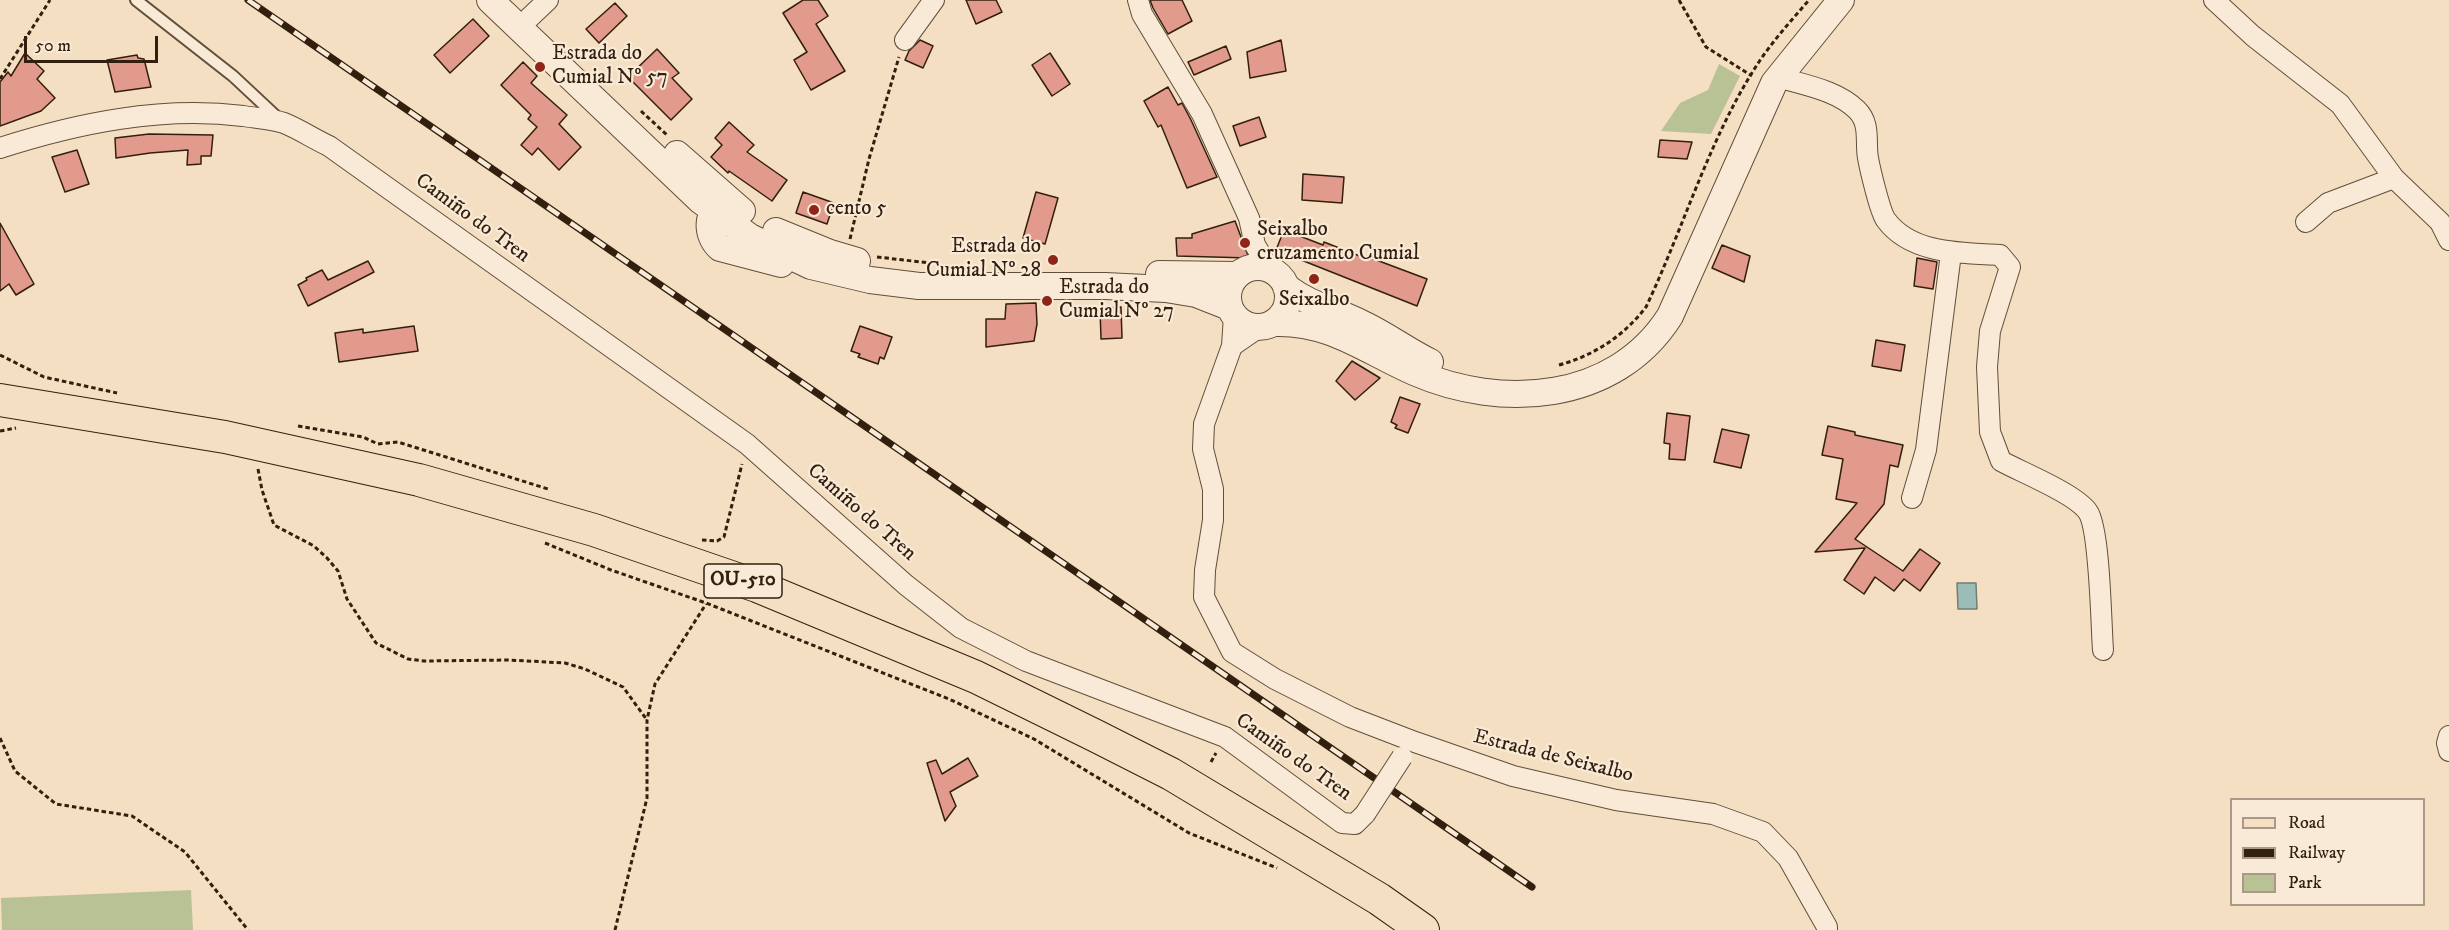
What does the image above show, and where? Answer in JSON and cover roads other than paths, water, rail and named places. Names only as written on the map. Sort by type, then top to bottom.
[{"type":"main road","name":"OU-510","points":[[0,400],[225,437],[419,480],[594,530],[757,586],[976,677],[1096,736],[1180,780],[1379,899],[1423,930]]},
{"type":"street","points":[[490,0],[717,209]]},
{"type":"street","points":[[508,0],[669,143],[720,194],[749,216],[788,237],[884,267]]},
{"type":"street","points":[[529,18],[548,0]]},
{"type":"street","points":[[904,40],[934,0]]},
{"type":"street","points":[[1138,0],[1142,14],[1202,114],[1249,218],[1260,269],[1288,299],[1286,309],[1266,325],[1232,346]]},
{"type":"street","points":[[744,238],[840,264],[954,272],[1260,269],[1310,303],[1376,330],[1434,365],[1469,378],[1486,381],[1523,383],[1542,381],[1579,370],[1621,346],[1644,326],[1656,310],[1785,40],[1820,0]]},
{"type":"street","points":[[669,143],[683,173],[744,238],[811,266],[870,280],[919,286],[1105,286],[1166,289],[1202,295],[1231,311],[1240,322],[1316,326],[1336,333],[1413,372],[1444,383],[1503,395],[1554,391],[1582,384],[1607,373],[1638,354],[1659,334],[1670,316],[1768,75],[1789,51],[1796,39],[1832,0]]},
{"type":"street","points":[[1768,75],[1840,0]]},
{"type":"street","points":[[2214,0],[2253,36],[2340,104],[2394,178],[2444,218],[2449,240]]},
{"type":"street","points":[[1768,75],[1828,92],[1858,111],[1868,131],[1868,157],[1885,219],[1907,240],[1951,253],[2000,255],[2010,267],[1990,331],[1987,367],[1990,432],[2001,461],[2055,488],[2088,512],[2095,534],[2103,650]]},
{"type":"street","name":"Camiño do Tren","points":[[0,148],[49,133],[107,120],[143,116],[225,114],[283,123],[329,146],[747,444],[906,585],[961,628],[1026,661],[1225,736],[1342,824],[1355,824],[1365,814],[1409,750]]},
{"type":"street","points":[[2306,222],[2328,203],[2394,178]]},
{"type":"street","points":[[1911,498],[1926,450],[1951,253]]},
{"type":"street","points":[[1232,346],[1228,290],[1260,269]]},
{"type":"street","name":"Estrada de Seixalbo","points":[[1232,346],[1204,424],[1203,449],[1213,489],[1213,520],[1204,570],[1204,597],[1232,652],[1275,680],[1350,717],[1409,750],[1616,800],[1713,814],[1763,832],[1788,858],[1827,930]]},
{"type":"street","points":[[2449,736],[2447,743],[2449,751]]},
{"type":"lane","points":[[136,0],[233,76],[283,123]]},
{"type":"water","points":[[1957,583],[1976,583],[1977,609],[1958,609]]},
{"type":"railway","points":[[248,0],[1532,887]]},
{"type":"place","name":"Estrada do Cumial Nº 57","points":[[540,67]]},
{"type":"place","name":"cento 5","points":[[814,210]]},
{"type":"place","name":"Seixalbo cruzamento Cumial","points":[[1245,243]]},
{"type":"place","name":"Estrada do Cumial Nº 28","points":[[1053,260]]},
{"type":"place","name":"Seixalbo","points":[[1314,279]]},
{"type":"place","name":"Estrada do Cumial Nº 27","points":[[1047,301]]}]
